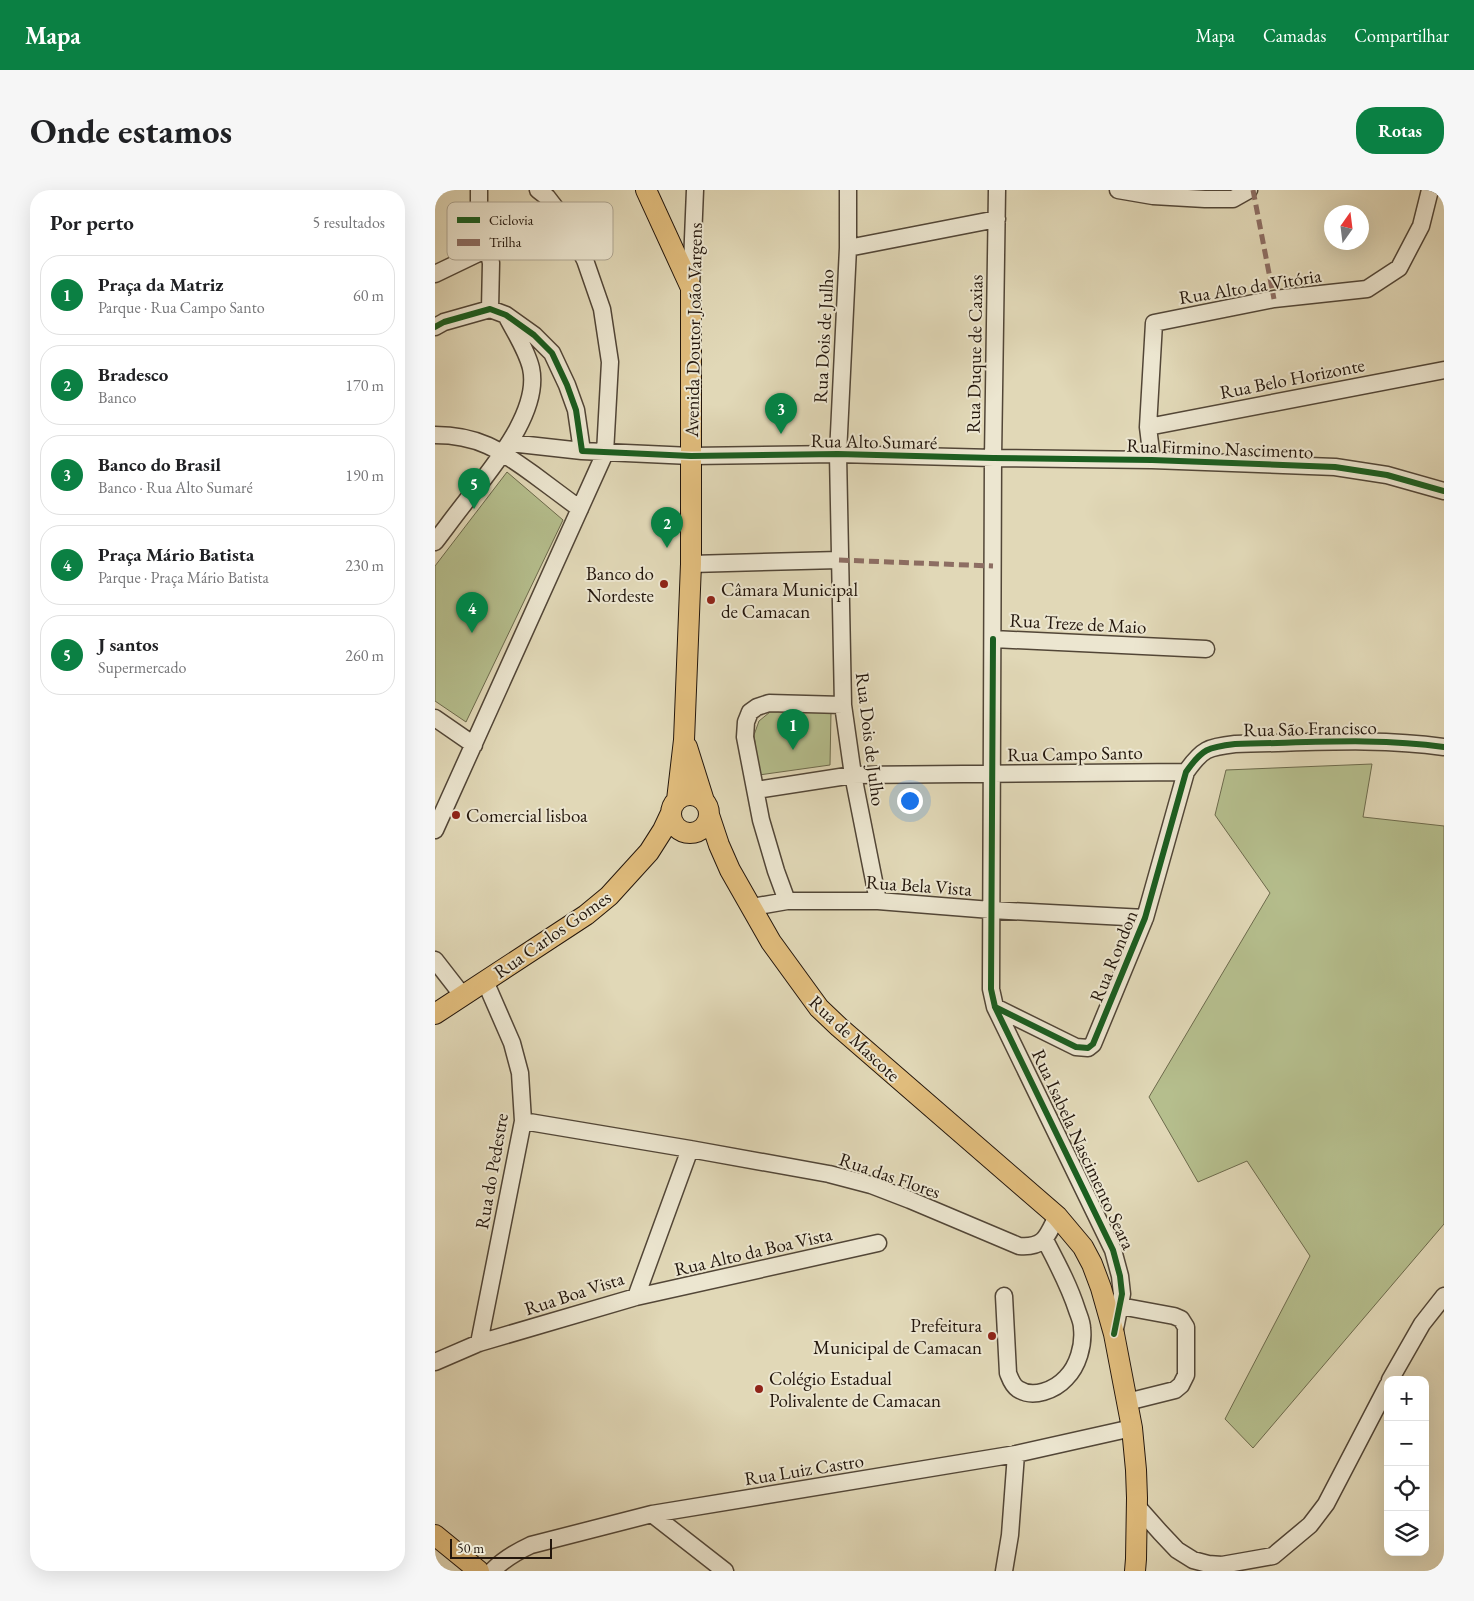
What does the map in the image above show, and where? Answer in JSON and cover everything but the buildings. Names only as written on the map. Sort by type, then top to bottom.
[{"type":"main road","points":[[646,190],[691,288]]},
{"type":"main road","name":"Avenida Doutor João Vargens","points":[[674,806],[685,740],[691,564],[691,288]]},
{"type":"main road","name":"Avenida Doutor João Vargens","points":[[685,740],[707,808]]},
{"type":"main road","points":[[683,796],[698,796],[707,808],[708,822],[697,832],[682,832],[672,821],[674,806],[683,796]]},
{"type":"main road","name":"Rua Carlos Gomes","points":[[435,1014],[586,915],[609,896],[649,852],[663,830],[674,806]]},
{"type":"main road","name":"Rua de Mascote","points":[[707,808],[729,868],[771,942],[819,1008],[1057,1216],[1083,1247],[1101,1288],[1114,1334],[1132,1428],[1137,1506],[1135,1571]]},
{"type":"main road","points":[[435,1535],[479,1571]]},
{"type":"street","points":[[538,190],[551,202]]},
{"type":"street","name":"Avenida Doutor João Vargens","points":[[691,288],[695,190]]},
{"type":"street","name":"Rua Dois de Julho","points":[[849,190],[838,454],[843,704],[853,775],[878,901]]},
{"type":"street","name":"Rua Duque de Caxias","points":[[993,639],[993,458],[997,190]]},
{"type":"street","points":[[1118,190],[1153,196],[1233,199],[1249,190]]},
{"type":"street","name":"Rua Alto da Vitória","points":[[1152,460],[1148,427],[1154,323],[1274,299],[1367,289],[1399,268],[1421,226],[1430,190]]},
{"type":"street","points":[[848,248],[997,219]]},
{"type":"street","points":[[435,274],[464,260]]},
{"type":"street","points":[[490,260],[490,309]]},
{"type":"street","points":[[435,830],[605,453],[610,362],[602,309],[585,260]]},
{"type":"street","points":[[435,435],[468,438],[507,448],[582,451],[576,410],[567,385],[552,353],[534,335],[506,314],[490,309],[438,323]]},
{"type":"street","points":[[435,542],[507,448],[530,400],[531,368],[506,314]]},
{"type":"street","name":"Rua Belo Horizonte","points":[[1148,427],[1444,370]]},
{"type":"street","points":[[507,448],[580,509]]},
{"type":"street","name":"Rua Alto Sumaré","points":[[582,451],[691,456],[838,454],[993,458]]},
{"type":"street","name":"Rua Firmino Nascimento","points":[[993,458],[1152,460],[1335,467],[1387,475],[1444,491]]},
{"type":"street","points":[[691,564],[839,560]]},
{"type":"street","name":"Rua Treze de Maio","points":[[991,774],[993,639],[1206,649]]},
{"type":"street","points":[[787,901],[761,820],[745,737],[746,722],[750,712],[757,707],[769,703],[843,704]]},
{"type":"street","points":[[435,718],[474,745]]},
{"type":"street","name":"Rua São Francisco","points":[[1186,772],[1196,758],[1205,750],[1219,746],[1378,741],[1444,747]]},
{"type":"street","name":"Rua Campo Santo","points":[[756,790],[853,775],[1186,772]]},
{"type":"street","name":"Rua Rondon","points":[[995,1007],[1076,1047],[1088,1048],[1093,1044],[1145,918],[1186,772]]},
{"type":"street","name":"Rua Isabela Nascimento Seara","points":[[991,774],[991,989],[995,1007],[1113,1250],[1120,1276],[1122,1294],[1114,1334]]},
{"type":"street","name":"Rua Bela Vista","points":[[752,907],[787,901],[878,901],[991,910],[1145,918]]},
{"type":"street","points":[[435,960],[463,996]]},
{"type":"street","name":"Rua do Pedestre","points":[[479,1343],[523,1121],[520,1073],[512,1043],[485,982]]},
{"type":"street","name":"Rua das Flores","points":[[523,1121],[829,1174],[871,1185],[1019,1246],[1028,1247],[1045,1240]]},
{"type":"street","name":"Rua Boa Vista","points":[[435,1362],[479,1343],[636,1297],[690,1149]]},
{"type":"street","points":[[1004,1296],[1008,1373],[1012,1382],[1017,1388],[1029,1394],[1044,1392],[1057,1386],[1067,1377],[1075,1365],[1081,1347],[1082,1327],[1065,1276],[1045,1240],[1057,1216]]},
{"type":"street","name":"Rua Alto da Boa Vista","points":[[636,1297],[878,1243]]},
{"type":"street","points":[[1392,1376],[1422,1324],[1444,1296]]},
{"type":"street","points":[[1120,1306],[1174,1316],[1181,1319],[1187,1327],[1186,1375],[1181,1386],[1175,1390],[1127,1402]]},
{"type":"street","points":[[1137,1506],[1177,1550],[1193,1560],[1222,1565],[1272,1563],[1310,1526],[1326,1504],[1384,1393]]},
{"type":"street","name":"Rua Luiz Castro","points":[[492,1571],[503,1560],[531,1545],[652,1514],[1016,1454],[1132,1428]]},
{"type":"street","points":[[1004,1571],[1010,1535],[1016,1454]]},
{"type":"street","points":[[652,1514],[725,1571]]},
{"type":"green space","points":[[507,472],[563,520],[466,722],[435,701],[435,566]]},
{"type":"green space","points":[[770,712],[831,712],[830,765],[759,775],[754,735],[759,721]]},
{"type":"green space","points":[[1372,764],[1363,817],[1444,826],[1444,1224],[1253,1448],[1225,1419],[1310,1256],[1247,1161],[1198,1182],[1149,1097],[1270,893],[1215,815],[1226,770]]},
{"type":"marked path","points":[[1253,190],[1274,299]]},
{"type":"marked path","points":[[839,560],[993,566]]},
{"type":"cycle path","points":[[435,327],[444,322],[490,309],[506,315],[534,335],[552,353],[567,385],[576,410],[582,451],[691,456],[838,454],[1152,460],[1335,467],[1387,475],[1444,491]]},
{"type":"cycle path","points":[[993,639],[991,989],[995,1007],[1113,1250],[1120,1276],[1122,1294],[1114,1334]]},
{"type":"cycle path","points":[[995,1007],[1076,1047],[1088,1048],[1093,1044],[1145,918],[1186,772],[1206,750],[1235,744],[1340,741],[1392,742],[1444,747]]},
{"type":"place","name":"Banco do Brasil","points":[[781,434]]},
{"type":"place","name":"J santos","points":[[474,509]]},
{"type":"place","name":"Bradesco","points":[[667,548]]},
{"type":"place","name":"Banco do Nordeste","points":[[664,584]]},
{"type":"place","name":"Câmara Municipal de Camacan","points":[[711,600]]},
{"type":"place","name":"Praça Mário Batista","points":[[472,633]]},
{"type":"place","name":"Praça da Matriz","points":[[793,750]]},
{"type":"place","name":"Comercial lisboa","points":[[456,815]]},
{"type":"place","name":"Prefeitura Municipal de Camacan","points":[[992,1336]]},
{"type":"place","name":"Colégio Estadual Polivalente de Camacan","points":[[759,1389]]}]
